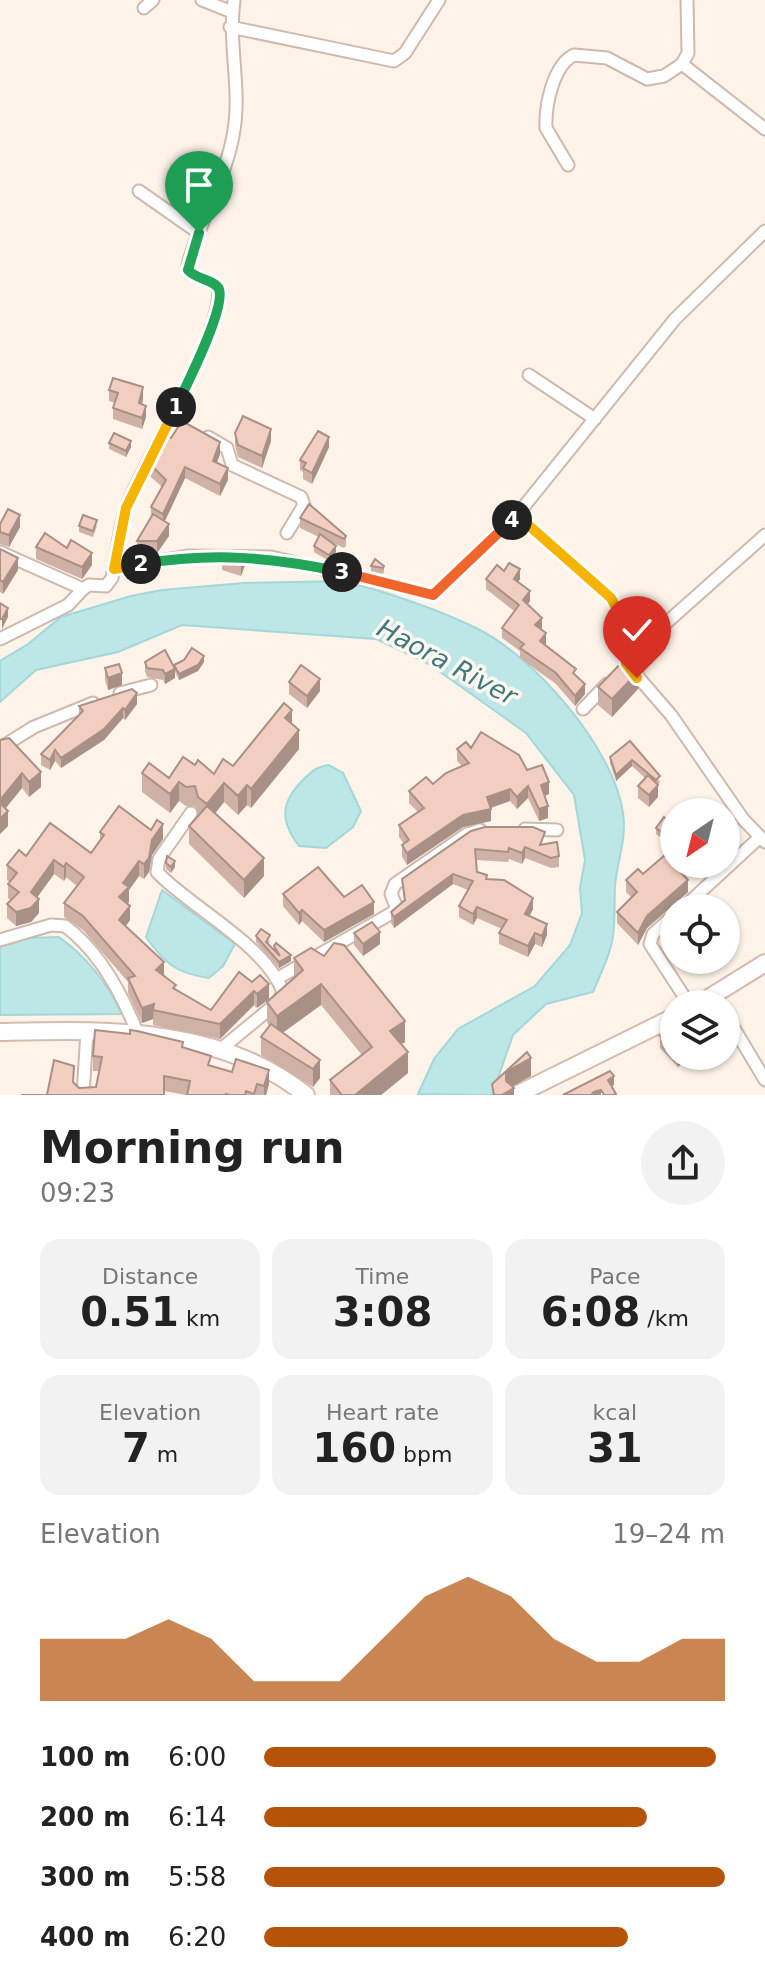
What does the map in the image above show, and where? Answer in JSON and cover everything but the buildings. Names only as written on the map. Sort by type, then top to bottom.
[{"type":"street","points":[[0,639],[68,605],[89,585],[107,585],[114,569],[126,508],[205,345],[220,294],[216,285],[188,270],[228,159],[235,126],[230,27],[233,6],[202,0]]},
{"type":"street","points":[[230,27],[394,61],[405,53],[439,0]]},
{"type":"street","points":[[568,165],[547,134],[546,120],[554,83],[566,59],[574,55],[607,58],[656,80],[682,64],[689,49],[687,0]]},
{"type":"street","points":[[682,64],[765,129]]},
{"type":"street","points":[[139,191],[199,233]]},
{"type":"street","points":[[114,569],[189,556],[271,557],[433,595],[517,515],[675,319],[765,231]]},
{"type":"street","points":[[529,375],[595,419]]},
{"type":"street","points":[[171,417],[184,424]]},
{"type":"street","points":[[197,431],[227,448],[232,465],[301,497],[304,505],[287,533]]},
{"type":"street","points":[[517,515],[611,598],[638,648]]},
{"type":"street","points":[[583,709],[638,648],[765,535]]},
{"type":"street","points":[[0,552],[83,589]]},
{"type":"street","points":[[626,663],[671,715],[762,840],[699,894]]},
{"type":"street","points":[[0,748],[78,708],[151,685]]},
{"type":"street","points":[[191,813],[159,859],[157,872],[229,930],[278,978],[283,992],[278,1002],[221,1049]]},
{"type":"street","points":[[514,828],[557,830]]},
{"type":"street","points":[[278,978],[395,911],[391,888],[434,854],[467,834],[499,829]]},
{"type":"street","points":[[0,940],[51,925],[65,926],[101,966],[120,994],[137,1032]]},
{"type":"street","points":[[660,928],[653,934],[650,944],[660,959]]},
{"type":"street","points":[[727,990],[765,963]]},
{"type":"street","points":[[516,1095],[660,1024]]},
{"type":"street","points":[[83,1095],[87,1031]]},
{"type":"street","points":[[0,1032],[137,1032],[221,1049],[269,1068],[306,1095]]},
{"type":"street","points":[[740,1038],[765,1080]]},
{"type":"water","name":"Haora River","points":[[344,581],[427,607],[499,641],[546,682],[568,707],[588,733],[616,788],[624,831],[615,886],[613,939],[605,964],[593,992],[546,1004],[513,1035],[492,1095],[418,1094],[434,1059],[458,1029],[535,986],[570,945],[582,913],[580,888],[585,860],[574,795],[526,733],[429,664],[376,639],[182,625],[118,652],[36,670],[0,702],[0,661],[28,644],[61,617],[162,590],[244,583]]},
{"type":"water","points":[[329,765],[343,773],[361,811],[353,827],[326,848],[299,846],[288,828],[287,804],[295,788],[309,774]]},
{"type":"water","points":[[162,890],[235,944],[223,966],[209,978],[172,966],[146,937]]},
{"type":"water","points":[[59,937],[95,971],[122,1014],[0,1015],[0,947],[27,938]]},
{"type":"route","points":[[199,233],[188,261],[188,270],[193,276],[216,285],[220,294],[195,368],[126,508],[114,569],[189,556],[271,557],[394,583],[433,595],[517,515],[616,603],[638,648],[626,663],[637,678]]}]
